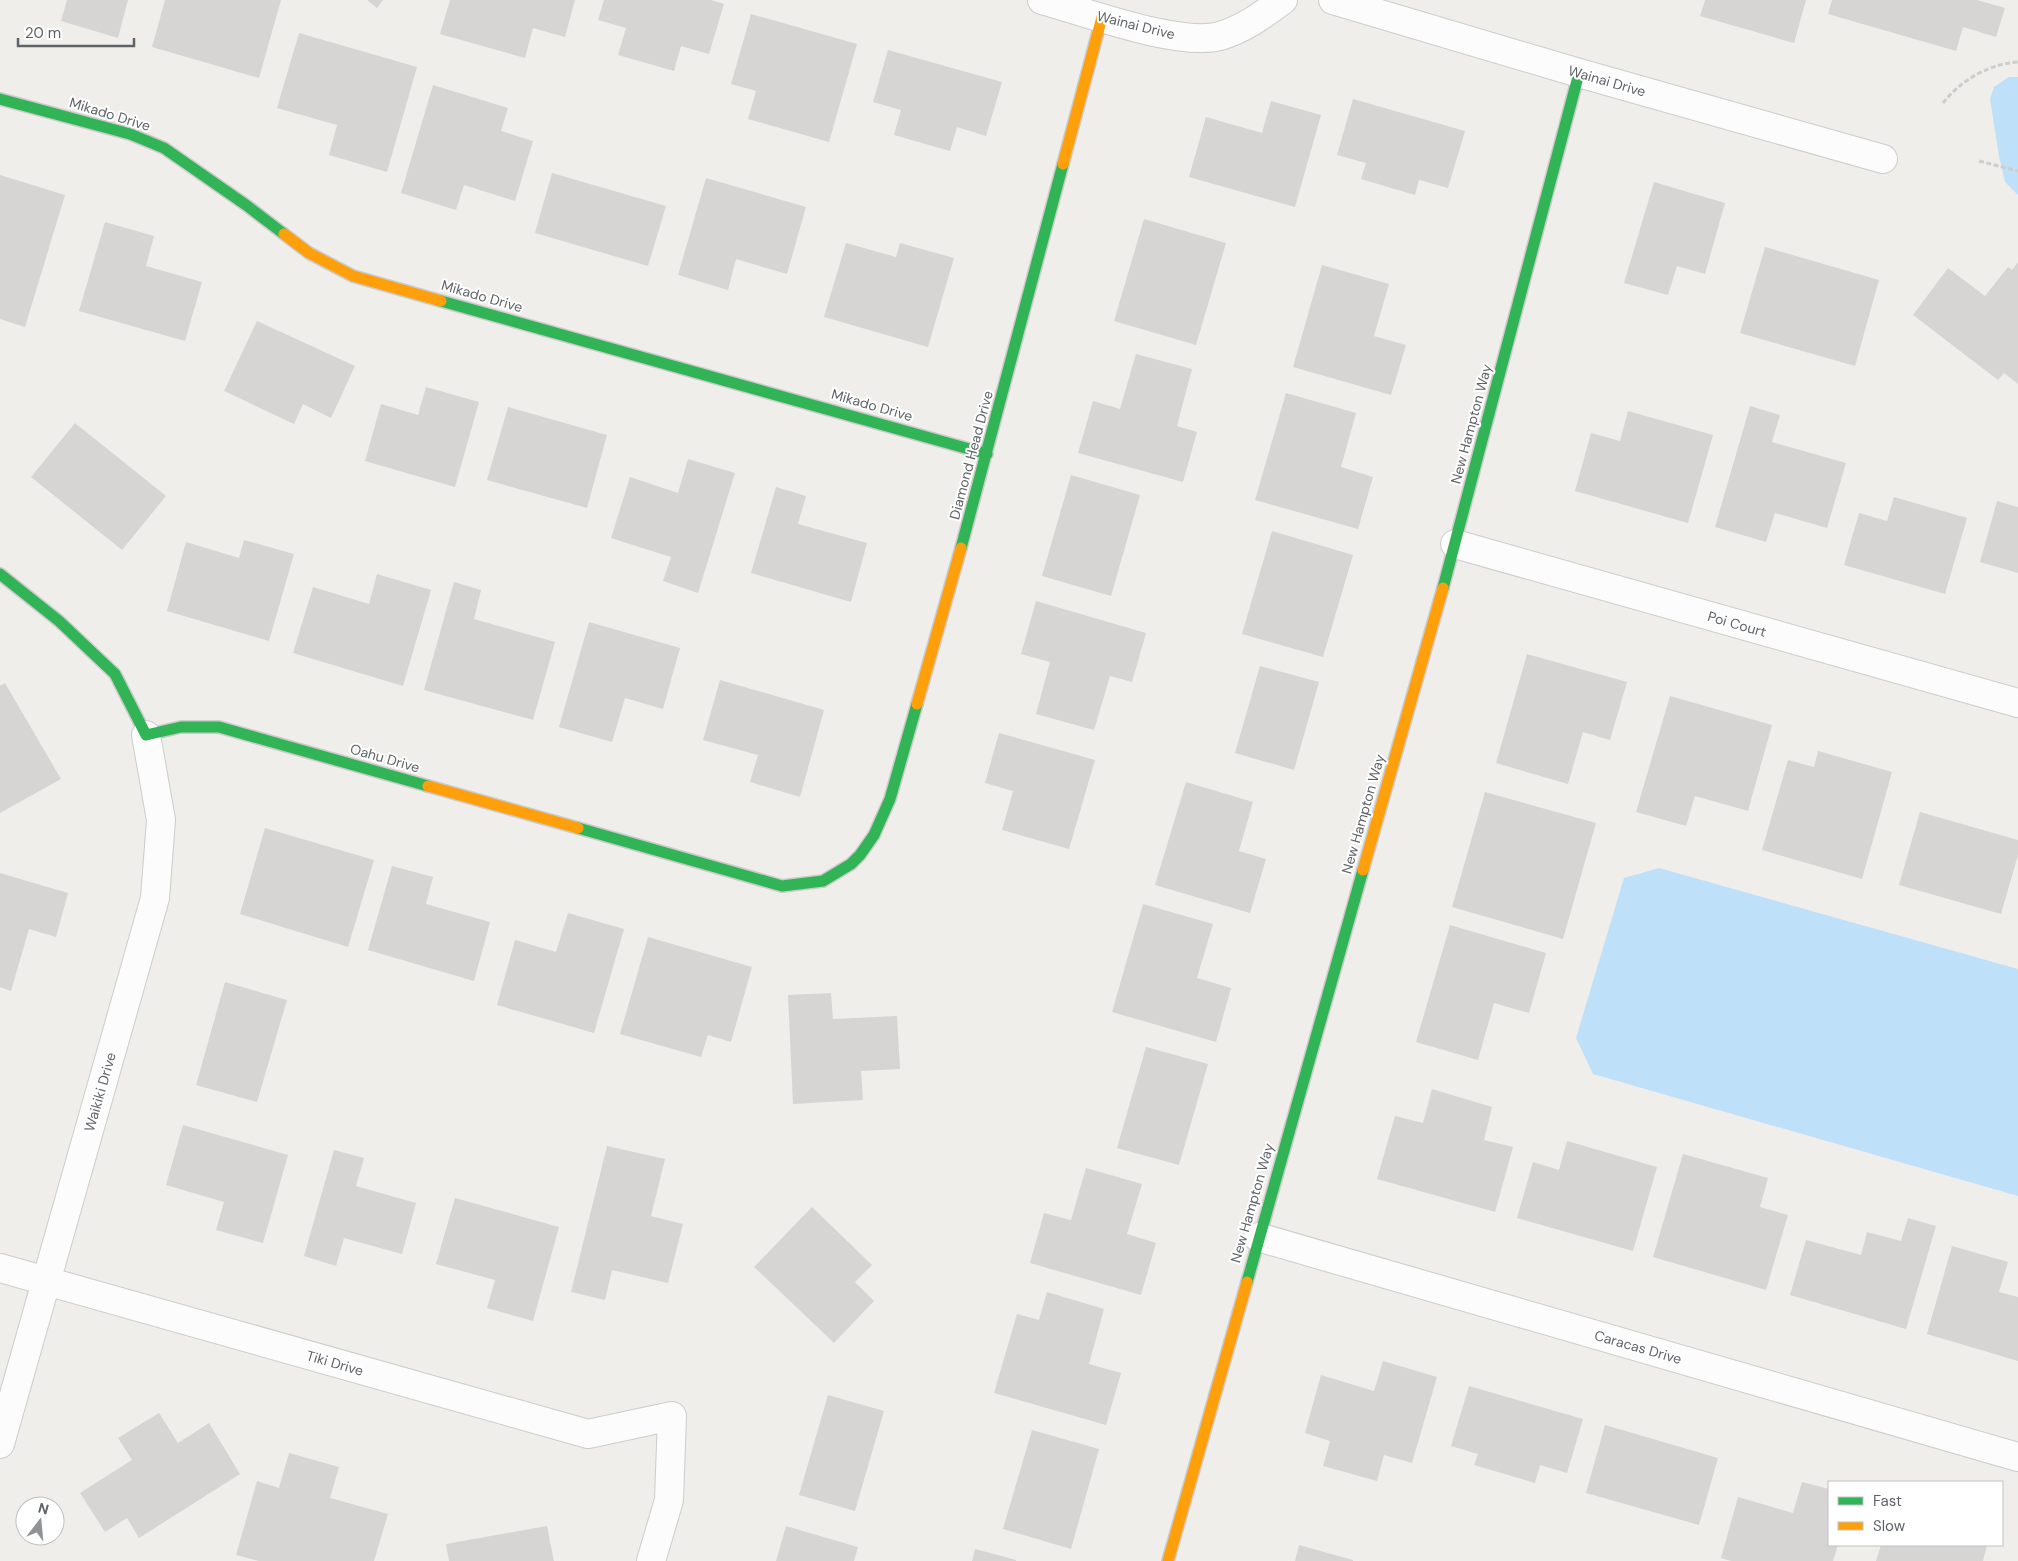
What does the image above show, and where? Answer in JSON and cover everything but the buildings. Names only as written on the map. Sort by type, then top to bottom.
[{"type":"street","name":"Wainai Drive","points":[[1042,0],[1165,34],[1192,37],[1219,36],[1244,26],[1283,0]]},
{"type":"street","name":"Wainai Drive","points":[[1333,0],[1578,73],[1883,159]]},
{"type":"street","name":"Diamond Head Drive","points":[[828,879],[850,864],[869,846],[890,799],[987,454],[1102,17]]},
{"type":"street","name":"New Hampton Way","points":[[1168,1561],[1258,1236],[1455,544],[1578,73]]},
{"type":"street","name":"Mikado Drive","points":[[0,99],[130,134],[164,148],[246,205],[309,253],[353,276],[987,454]]},
{"type":"street","name":"Poi Court","points":[[1455,544],[2018,703]]},
{"type":"street","points":[[0,574],[59,621],[115,674],[146,735]]},
{"type":"street","name":"Oahu Drive","points":[[146,735],[181,727],[219,727],[782,886],[828,879]]},
{"type":"street","name":"Waikiki Drive","points":[[0,1444],[155,898],[161,820],[146,735]]},
{"type":"street","name":"Caracas Drive","points":[[1258,1236],[2018,1457]]},
{"type":"street","name":"Tiki Drive","points":[[0,1268],[588,1434],[672,1416],[669,1500],[651,1561]]},
{"type":"path","points":[[1943,103],[1951,92],[1988,68],[2018,62]]},
{"type":"path","points":[[1979,161],[2018,171]]},
{"type":"water","points":[[2009,77],[2018,77],[2018,195],[2005,182],[1990,99],[1994,87]]},
{"type":"water","points":[[1659,868],[2018,969],[2018,1196],[1593,1074],[1576,1038],[1624,878]]},
{"type":"traffic: fast","points":[[1443,588],[1579,73]]},
{"type":"traffic: fast","points":[[0,99],[130,134],[164,148],[284,234]]},
{"type":"traffic: fast","points":[[961,548],[1063,164]]},
{"type":"traffic: fast","points":[[441,301],[987,454]]},
{"type":"traffic: fast","points":[[0,574],[59,621],[115,674],[146,735],[181,727],[219,727],[428,786]]},
{"type":"traffic: fast","points":[[578,828],[782,886],[823,881],[851,864],[874,835],[890,799],[917,704]]},
{"type":"traffic: fast","points":[[1247,1282],[1363,870]]},
{"type":"traffic: slow","points":[[1063,164],[1102,17]]},
{"type":"traffic: slow","points":[[284,234],[309,253],[353,276],[441,301]]},
{"type":"traffic: slow","points":[[917,704],[961,548]]},
{"type":"traffic: slow","points":[[1363,870],[1443,588]]},
{"type":"traffic: slow","points":[[428,786],[578,828]]},
{"type":"traffic: slow","points":[[1168,1561],[1247,1282]]}]
